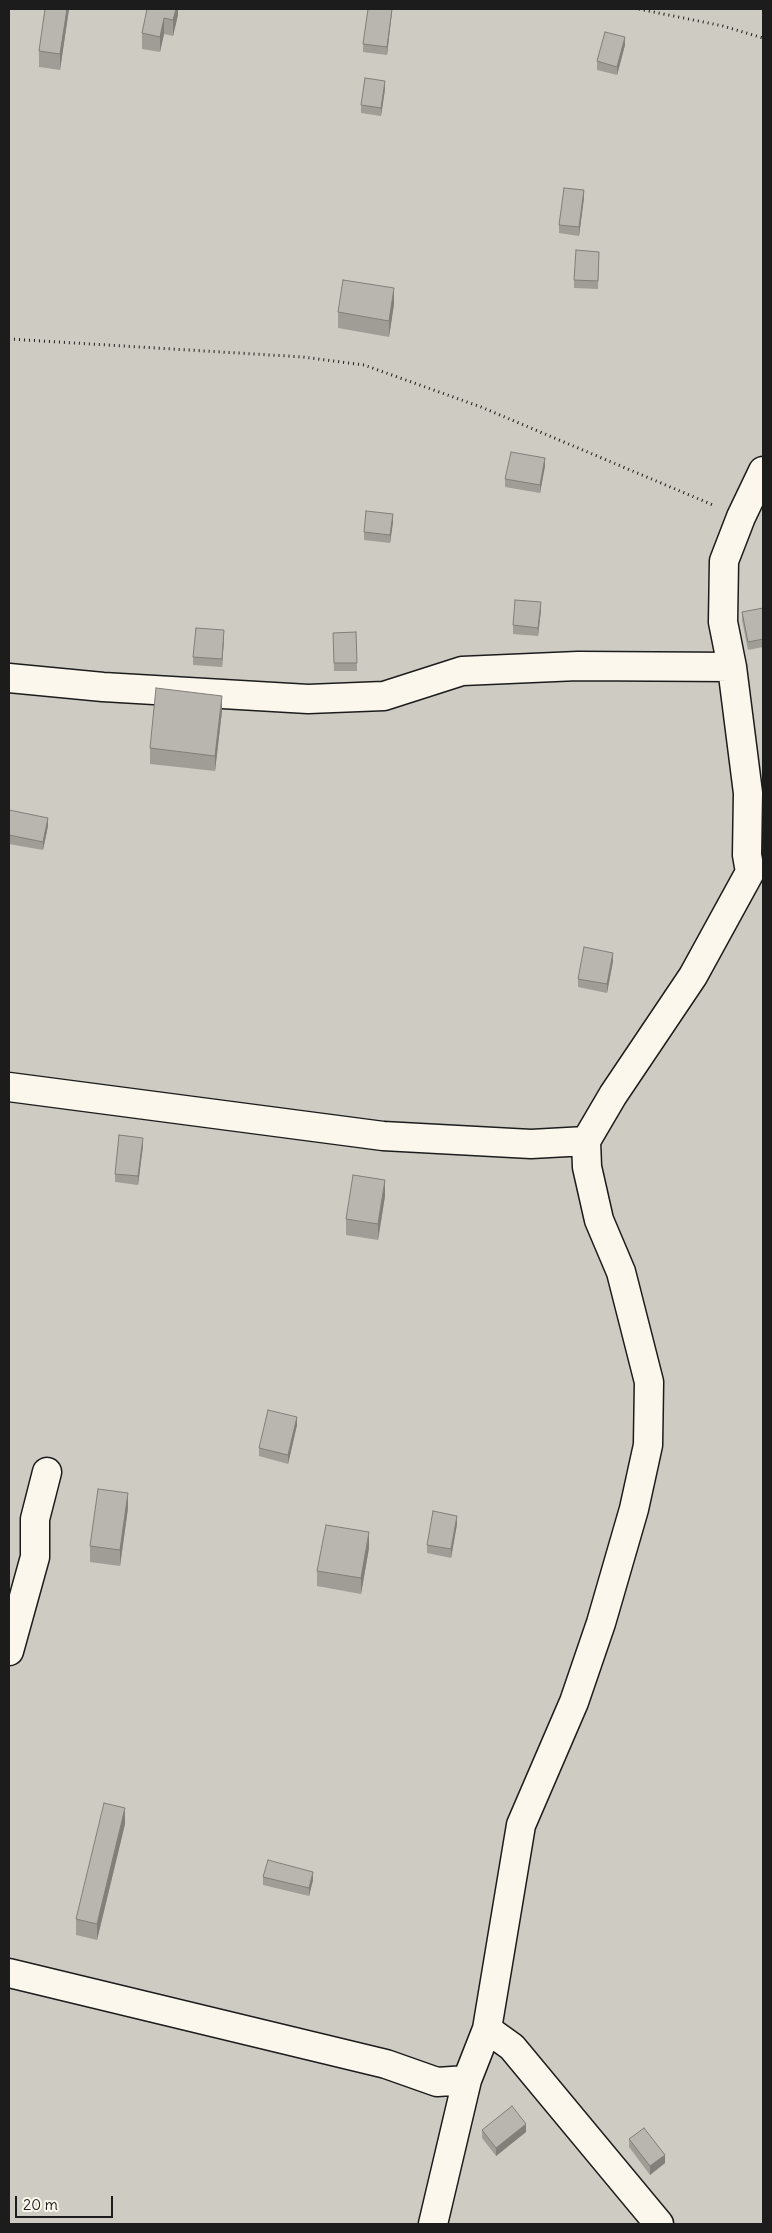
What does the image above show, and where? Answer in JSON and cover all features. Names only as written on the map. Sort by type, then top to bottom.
[{"type":"street","points":[[433,2224],[467,2080],[486,2029],[521,1825],[574,1702],[601,1623],[634,1509],[648,1445],[649,1382],[622,1272],[598,1220],[587,1167],[586,1141],[613,1095],[757,879],[747,855],[748,793],[732,667],[722,622],[724,561],[741,517],[763,472]]},
{"type":"street","points":[[9,678],[122,689],[308,699],[384,696],[462,671],[578,666],[732,667]]},
{"type":"street","points":[[9,1087],[383,1136],[531,1144],[586,1141]]},
{"type":"street","points":[[9,1651],[35,1557],[35,1519],[47,1472]]},
{"type":"street","points":[[9,1973],[386,2064],[438,2082],[467,2080]]},
{"type":"street","points":[[486,2029],[512,2047],[659,2224]]},
{"type":"path","points":[[639,9],[723,26],[763,38]]},
{"type":"path","points":[[9,339],[303,357],[364,365],[481,407],[741,517]]},
{"type":"shaded area","points":[[9,9],[763,9],[763,2224],[9,2224]]},
{"type":"building","points":[[45,9],[67,9],[60,54],[39,51]]},
{"type":"building","points":[[147,9],[176,9],[173,20],[164,18],[160,37],[142,33]]},
{"type":"building","points":[[368,9],[392,9],[387,47],[363,44]]},
{"type":"building","points":[[605,32],[625,37],[617,67],[597,61]]},
{"type":"building","points":[[365,78],[385,81],[381,108],[361,105]]},
{"type":"building","points":[[564,188],[584,190],[579,227],[559,225]]},
{"type":"building","points":[[576,250],[599,252],[598,281],[574,280]]},
{"type":"building","points":[[343,280],[394,288],[389,321],[338,312]]},
{"type":"building","points":[[511,452],[545,458],[540,485],[505,479]]},
{"type":"building","points":[[366,511],[393,514],[390,535],[364,532]]},
{"type":"building","points":[[515,600],[541,602],[538,628],[513,625]]},
{"type":"building","points":[[763,608],[763,639],[748,642],[742,612]]},
{"type":"building","points":[[196,628],[224,630],[222,659],[193,657]]},
{"type":"building","points":[[356,632],[357,663],[334,663],[333,633]]},
{"type":"building","points":[[156,688],[222,696],[215,756],[150,748]]},
{"type":"building","points":[[9,810],[48,818],[43,842],[9,835]]},
{"type":"building","points":[[584,947],[613,953],[607,984],[578,979]]},
{"type":"building","points":[[119,1135],[143,1138],[138,1176],[115,1174]]},
{"type":"building","points":[[353,1175],[385,1180],[378,1224],[346,1219]]},
{"type":"building","points":[[268,1410],[297,1417],[288,1455],[259,1448]]},
{"type":"building","points":[[98,1489],[128,1493],[120,1550],[90,1546]]},
{"type":"building","points":[[433,1511],[457,1516],[451,1549],[427,1545]]},
{"type":"building","points":[[326,1525],[369,1532],[361,1578],[317,1571]]},
{"type":"building","points":[[104,1803],[125,1808],[97,1924],[76,1919]]},
{"type":"building","points":[[268,1860],[313,1872],[309,1888],[263,1877]]},
{"type":"building","points":[[512,2106],[526,2124],[496,2148],[482,2130]]},
{"type":"building","points":[[644,2128],[665,2155],[650,2166],[629,2139]]}]
